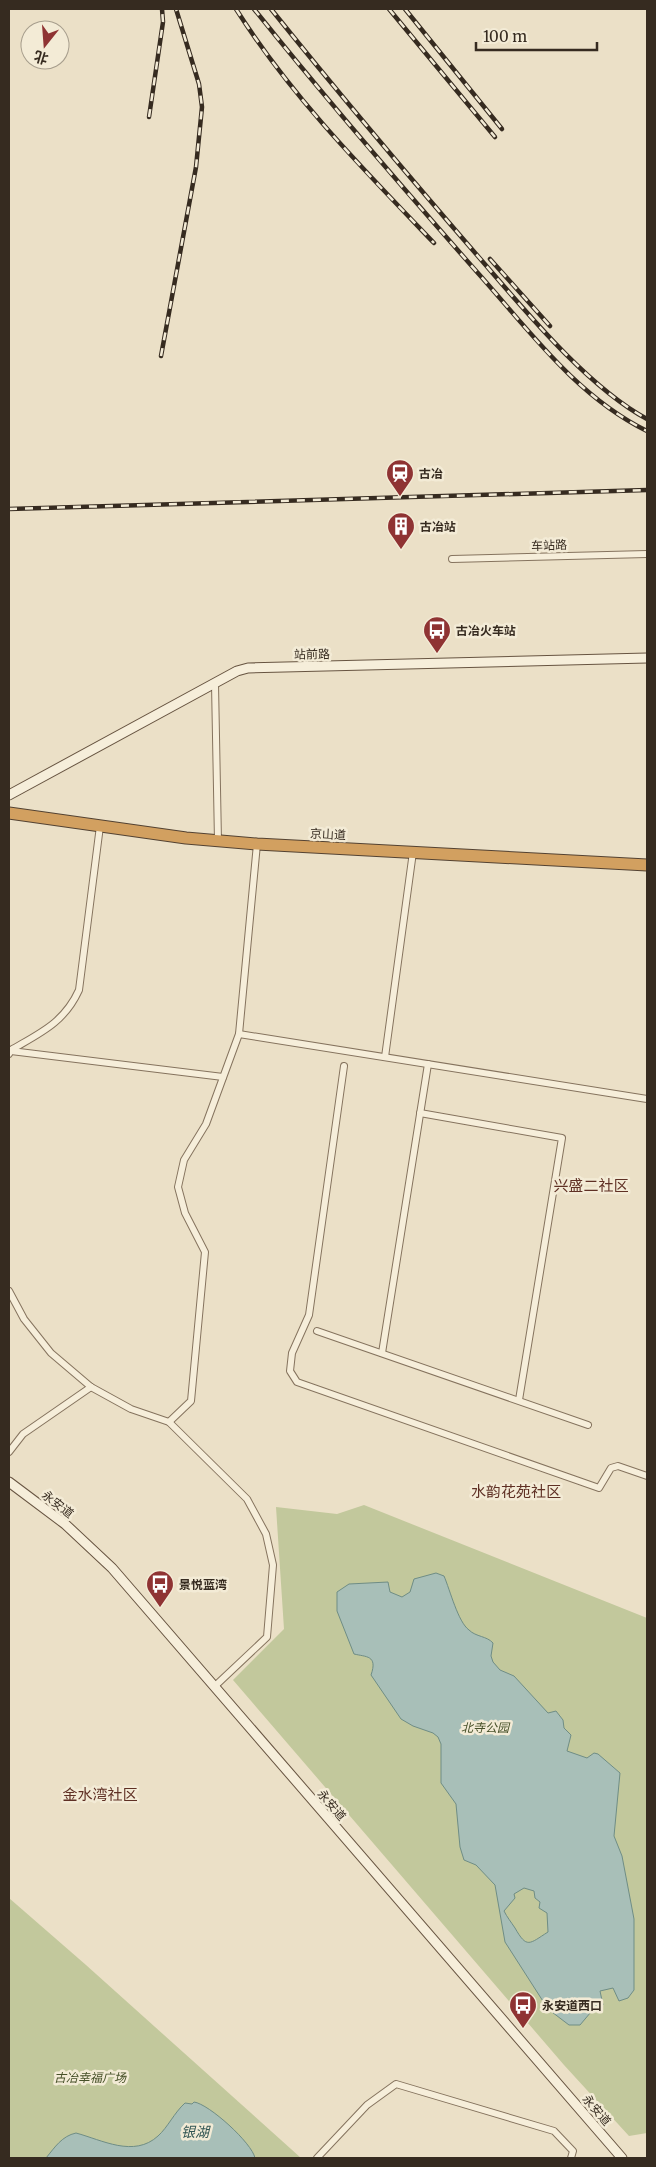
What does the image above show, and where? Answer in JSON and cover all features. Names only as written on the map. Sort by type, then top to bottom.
[{"type":"highway","name":"京山道","points":[[9,813],[218,841],[647,865]]},
{"type":"main road","name":"站前路","points":[[9,795],[237,671],[248,668],[647,658]]},
{"type":"main road","name":"永安道","points":[[9,1482],[65,1524],[112,1568],[622,2158]]},
{"type":"street","name":"车站路","points":[[452,559],[647,554]]},
{"type":"street","points":[[214,684],[218,841]]},
{"type":"street","points":[[10,1052],[57,1023],[72,1007],[79,990],[100,826]]},
{"type":"street","points":[[169,1422],[191,1401],[205,1252],[185,1214],[178,1187],[184,1160],[206,1124],[239,1034],[257,844]]},
{"type":"street","points":[[385,1056],[413,852]]},
{"type":"street","points":[[239,1034],[647,1099]]},
{"type":"street","points":[[10,1052],[223,1077]]},
{"type":"street","points":[[382,1353],[428,1064]]},
{"type":"street","points":[[344,1066],[309,1315],[292,1353],[290,1371],[297,1382],[598,1488],[611,1468],[618,1466],[647,1476]]},
{"type":"street","points":[[420,1114],[562,1138],[519,1400]]},
{"type":"street","points":[[9,1291],[24,1319],[51,1353],[91,1387],[131,1409],[169,1422],[247,1499],[266,1534],[272,1565],[267,1637],[214,1688]]},
{"type":"street","points":[[317,1331],[588,1424]]},
{"type":"street","points":[[9,1452],[23,1434],[91,1387]]},
{"type":"street","points":[[317,2158],[367,2105],[396,2084],[554,2131],[573,2152],[571,2158]]},
{"type":"green space","name":"北寺公园","points":[[364,1505],[647,1618],[647,2133],[629,2136],[564,2065],[233,1680],[284,1629],[276,1507],[337,1514]]},
{"type":"green space","name":"古冶幸福广场","points":[[9,1898],[86,1965],[301,2158],[9,2158]]},
{"type":"water","points":[[436,1573],[444,1576],[465,1626],[475,1634],[493,1643],[491,1656],[493,1662],[500,1670],[514,1676],[548,1713],[556,1711],[563,1720],[564,1728],[571,1735],[567,1751],[587,1758],[594,1753],[598,1754],[620,1773],[614,1836],[622,1856],[634,1919],[634,1990],[628,1998],[619,2001],[613,1988],[600,1991],[603,2005],[596,2006],[580,2025],[569,2025],[548,2009],[505,1942],[495,1885],[476,1865],[464,1860],[460,1847],[456,1804],[441,1783],[441,1744],[438,1737],[401,1719],[371,1675],[373,1668],[372,1660],[354,1654],[337,1611],[337,1592],[349,1584],[388,1582],[390,1592],[402,1597],[410,1592],[414,1579]],"holes":[[[524,1888],[534,1891],[535,1898],[540,1902],[539,1908],[547,1913],[548,1932],[532,1942],[526,1942],[519,1935],[504,1911],[515,1898],[514,1894]]]},
{"type":"water","name":"银湖","points":[[194,2102],[209,2109],[229,2125],[246,2143],[255,2158],[46,2158],[63,2139],[76,2133],[107,2143],[128,2147],[139,2146],[158,2136],[185,2103],[192,2104]]},
{"type":"railway","points":[[149,117],[163,22],[162,9]]},
{"type":"railway","points":[[161,356],[196,167],[202,107],[199,84],[176,9]]},
{"type":"railway","points":[[236,9],[257,41],[304,102],[434,243]]},
{"type":"railway","points":[[254,9],[392,175],[535,339],[576,381],[598,400],[647,431]]},
{"type":"railway","points":[[271,9],[402,168],[559,348],[603,388],[647,419]]},
{"type":"railway","points":[[389,9],[495,137]]},
{"type":"railway","points":[[405,9],[502,129]]},
{"type":"railway","points":[[490,259],[550,326]]},
{"type":"railway","points":[[9,509],[647,490]]},
{"type":"place","name":"古冶","points":[[400,497]]},
{"type":"place","name":"古冶站","points":[[401,550]]},
{"type":"place","name":"古冶火车站","points":[[437,654]]},
{"type":"place","name":"景悦蓝湾","points":[[160,1608]]},
{"type":"place","name":"永安道西口","points":[[523,2029]]},
{"type":"district","name":"兴盛二社区","points":[[591,1185]]},
{"type":"district","name":"水韵花苑社区","points":[[516,1491]]},
{"type":"district","name":"金水湾社区","points":[[100,1794]]}]
